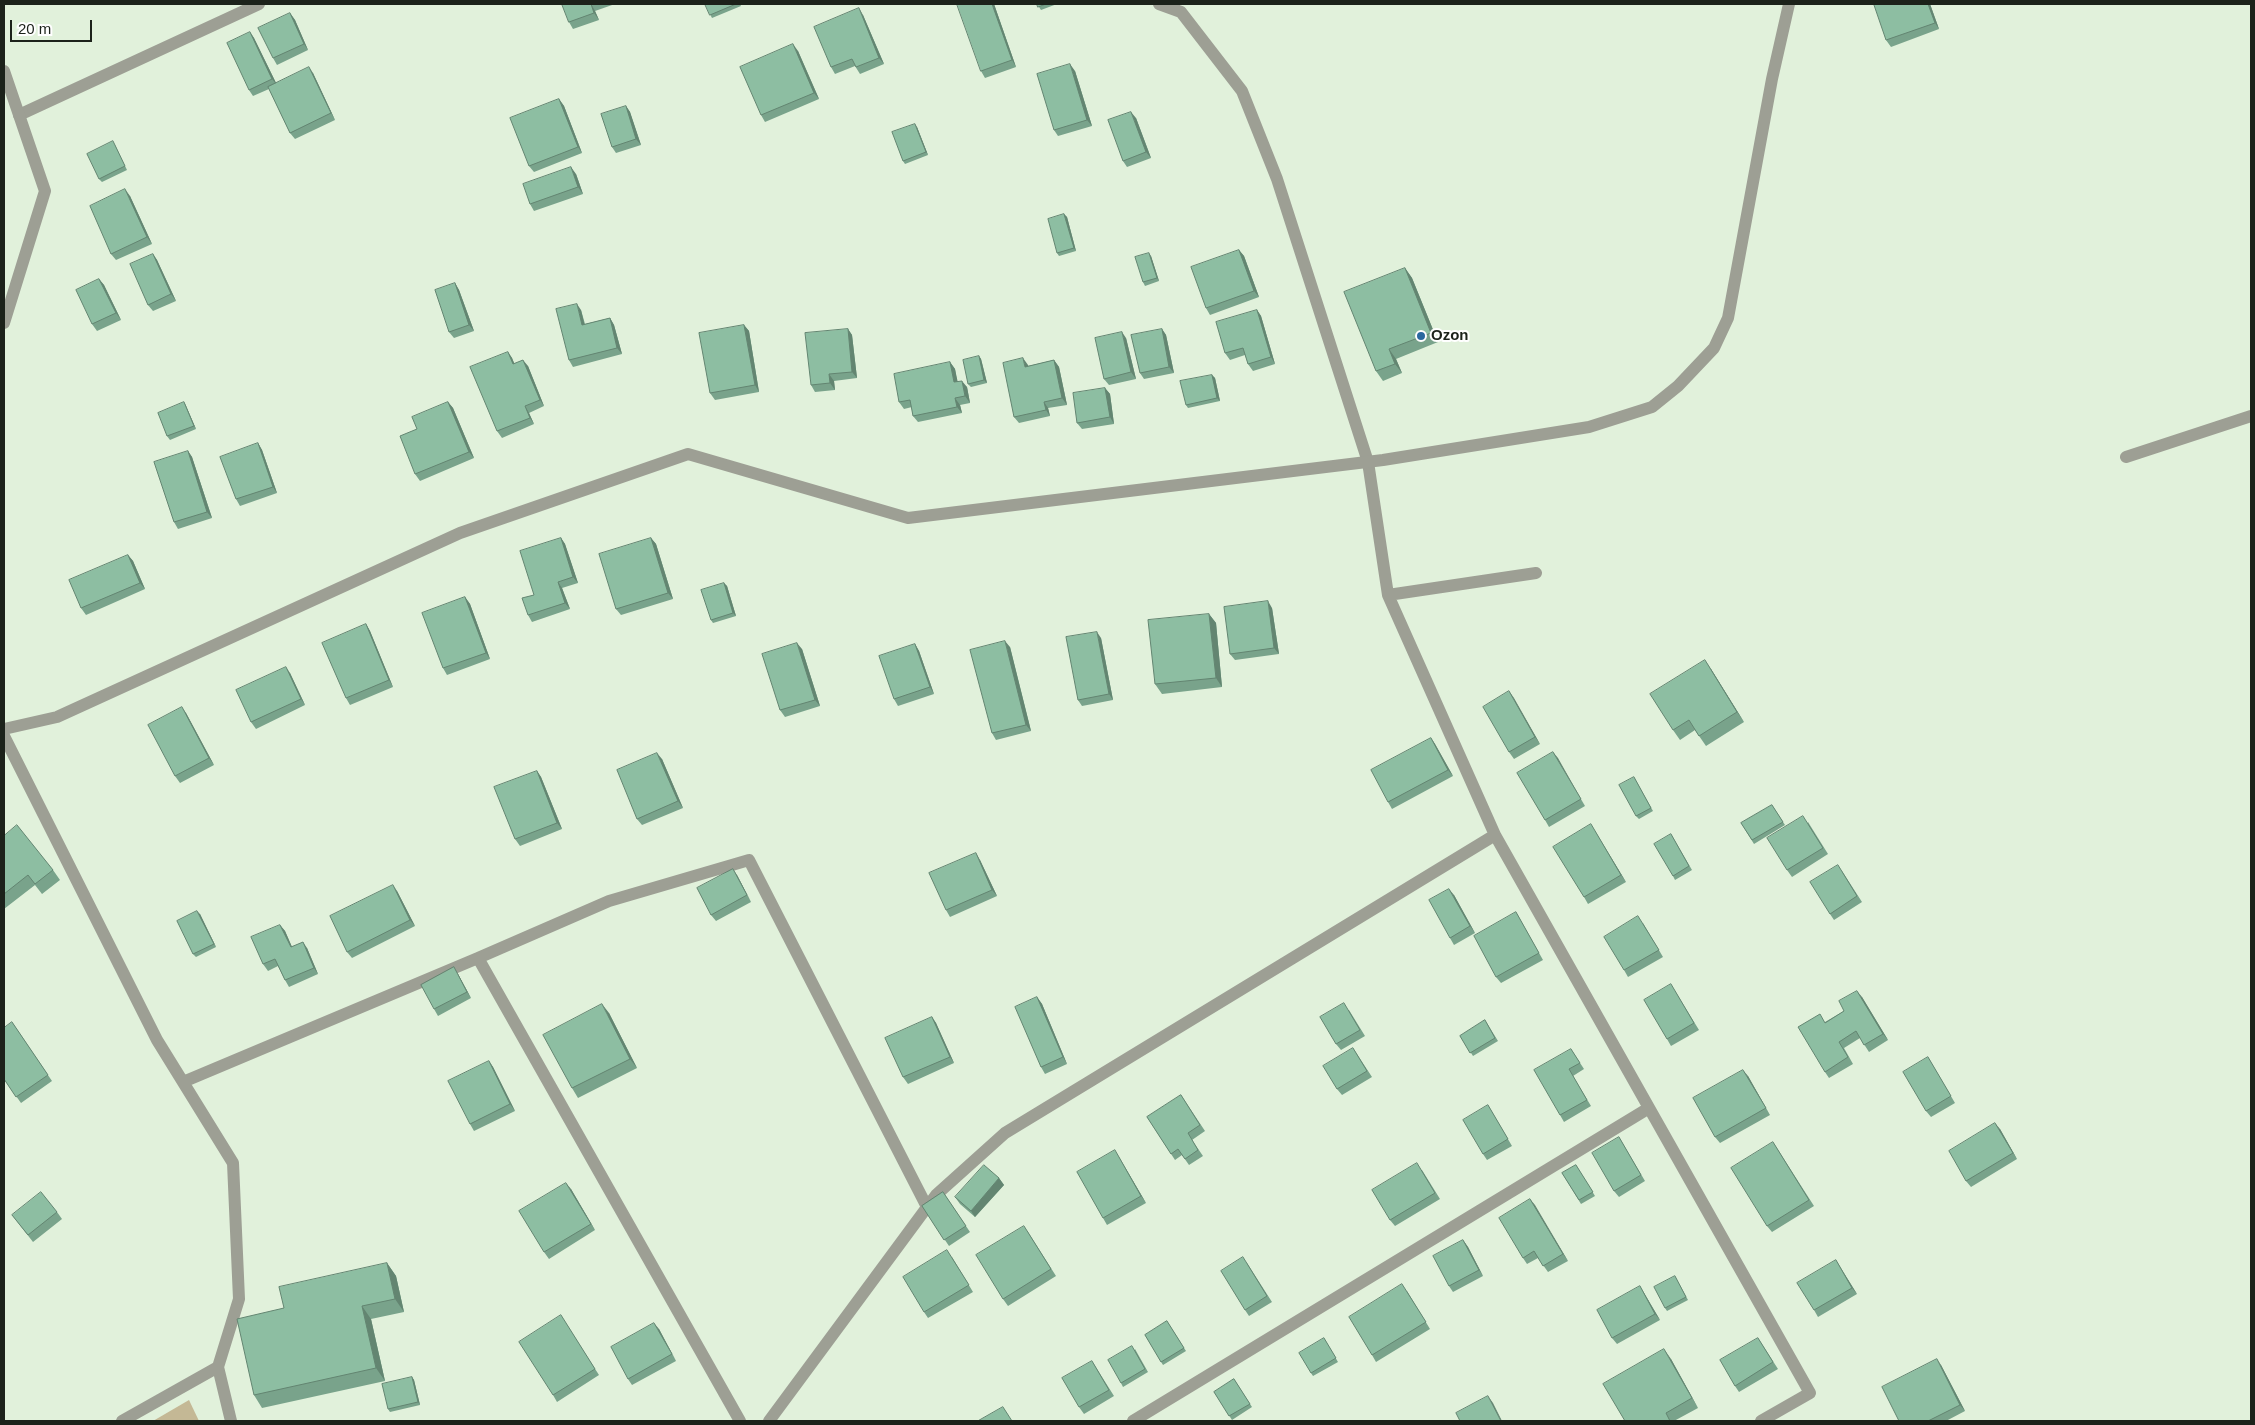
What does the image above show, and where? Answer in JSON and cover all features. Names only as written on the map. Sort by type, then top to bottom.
[{"type":"street","points":[[19,115],[259,4]]},
{"type":"street","points":[[1159,4],[1181,12],[1242,91],[1277,179],[1368,462],[1388,595],[1495,835],[1810,1393],[1761,1421]]},
{"type":"street","points":[[4,729],[57,717],[460,533],[688,454],[908,518],[1368,462],[1589,427],[1652,407],[1678,386],[1714,348],[1728,318],[1772,79],[1789,4]]},
{"type":"street","points":[[4,71],[45,191],[4,323]]},
{"type":"street","points":[[2126,457],[2251,416]]},
{"type":"street","points":[[1388,595],[1536,573]]},
{"type":"street","points":[[4,736],[157,1040],[233,1163],[239,1299],[218,1367],[231,1421]]},
{"type":"street","points":[[769,1421],[936,1195],[1005,1133],[1495,835]]},
{"type":"street","points":[[183,1082],[609,901],[749,860],[927,1208]]},
{"type":"street","points":[[478,958],[740,1421]]},
{"type":"street","points":[[1133,1421],[1649,1108]]},
{"type":"street","points":[[122,1421],[218,1367]]},
{"type":"shaded area","points":[[189,1400],[199,1421],[153,1421]]},
{"type":"building","points":[[562,4],[591,4],[594,13],[569,22]]},
{"type":"building","points":[[705,4],[736,4],[710,15]]},
{"type":"building","points":[[957,4],[992,4],[1012,60],[981,71]]},
{"type":"building","points":[[1928,4],[1935,23],[1886,40],[1874,5]]},
{"type":"building","points":[[859,8],[879,58],[856,67],[852,59],[831,67],[814,27]]},
{"type":"building","points":[[290,13],[304,44],[273,58],[258,28]]},
{"type":"building","points":[[250,32],[272,79],[249,90],[227,43]]},
{"type":"building","points":[[793,44],[814,93],[761,115],[740,67]]},
{"type":"building","points":[[1070,64],[1087,120],[1054,130],[1037,74]]},
{"type":"building","points":[[309,67],[331,113],[290,133],[268,87]]},
{"type":"building","points":[[559,99],[578,147],[529,166],[510,118]]},
{"type":"building","points":[[626,106],[636,139],[612,147],[601,114]]},
{"type":"building","points":[[1131,112],[1146,152],[1123,161],[1108,120]]},
{"type":"building","points":[[915,124],[926,152],[903,161],[892,132]]},
{"type":"building","points":[[113,141],[125,166],[99,179],[87,154]]},
{"type":"building","points":[[571,167],[578,187],[530,204],[523,184]]},
{"type":"building","points":[[125,189],[147,237],[111,254],[90,206]]},
{"type":"building","points":[[1064,214],[1074,248],[1057,253],[1048,219]]},
{"type":"building","points":[[1239,250],[1254,291],[1206,308],[1191,267]]},
{"type":"building","points":[[1149,253],[1157,278],[1143,282],[1135,257]]},
{"type":"building","points":[[153,254],[171,294],[148,305],[130,264]]},
{"type":"building","points":[[1405,268],[1431,333],[1389,349],[1395,364],[1376,371],[1344,292]]},
{"type":"building","points":[[99,279],[116,313],[92,324],[76,290]]},
{"type":"building","points":[[455,283],[469,325],[449,332],[435,290]]},
{"type":"building","points":[[577,304],[582,325],[610,318],[617,348],[569,360],[556,309]]},
{"type":"building","points":[[1257,310],[1271,357],[1248,364],[1243,348],[1225,353],[1216,322]]},
{"type":"building","points":[[744,325],[755,385],[710,393],[699,333]]},
{"type":"building","points":[[848,329],[852,372],[829,374],[830,383],[811,385],[805,333]]},
{"type":"building","points":[[1162,329],[1169,367],[1140,373],[1131,335]]},
{"type":"building","points":[[1122,332],[1131,372],[1104,379],[1095,338]]},
{"type":"building","points":[[508,352],[513,364],[523,360],[540,400],[525,406],[530,418],[497,431],[470,367]]},
{"type":"building","points":[[979,356],[984,380],[968,384],[963,360]]},
{"type":"building","points":[[1023,358],[1025,367],[1054,360],[1062,398],[1044,402],[1046,410],[1014,417],[1003,363]]},
{"type":"building","points":[[950,362],[954,382],[962,381],[965,396],[955,398],[957,407],[913,416],[910,400],[899,402],[894,374]]},
{"type":"building","points":[[1212,375],[1217,398],[1186,405],[1180,381]]},
{"type":"building","points":[[1105,388],[1110,417],[1077,423],[1073,393]]},
{"type":"building","points":[[184,402],[194,426],[167,436],[158,413]]},
{"type":"building","points":[[448,402],[469,452],[415,474],[400,436],[417,429],[412,417]]},
{"type":"building","points":[[258,443],[273,487],[236,499],[220,457]]},
{"type":"building","points":[[188,451],[207,512],[174,522],[154,462]]},
{"type":"building","points":[[561,538],[573,577],[558,582],[565,603],[528,615],[522,598],[534,595],[520,551]]},
{"type":"building","points":[[651,538],[668,593],[616,609],[599,554]]},
{"type":"building","points":[[128,555],[140,583],[81,608],[69,580]]},
{"type":"building","points":[[724,583],[733,613],[711,620],[701,590]]},
{"type":"building","points":[[465,597],[486,653],[443,668],[422,613]]},
{"type":"building","points":[[1268,601],[1274,648],[1230,654],[1224,607]]},
{"type":"building","points":[[1209,614],[1216,678],[1155,684],[1148,620]]},
{"type":"building","points":[[366,624],[389,680],[346,698],[322,643]]},
{"type":"building","points":[[1097,632],[1109,694],[1078,700],[1066,637]]},
{"type":"building","points":[[1005,641],[1026,725],[992,733],[970,650]]},
{"type":"building","points":[[797,643],[815,700],[780,710],[762,654]]},
{"type":"building","points":[[915,644],[930,687],[894,699],[879,656]]},
{"type":"building","points":[[1705,660],[1737,712],[1699,736],[1689,720],[1673,730],[1650,694]]},
{"type":"building","points":[[286,667],[301,699],[251,722],[236,690]]},
{"type":"building","points":[[1509,691],[1535,737],[1509,752],[1483,707]]},
{"type":"building","points":[[182,707],[209,758],[175,776],[148,725]]},
{"type":"building","points":[[1431,738],[1448,770],[1388,802],[1371,770]]},
{"type":"building","points":[[1553,752],[1581,799],[1545,820],[1517,773]]},
{"type":"building","points":[[657,753],[678,801],[637,819],[617,770]]},
{"type":"building","points":[[537,771],[557,823],[515,839],[494,787]]},
{"type":"building","points":[[1634,777],[1651,808],[1636,816],[1619,785]]},
{"type":"building","points":[[1772,805],[1783,822],[1752,840],[1741,823]]},
{"type":"building","points":[[1803,816],[1823,848],[1787,870],[1767,838]]},
{"type":"building","points":[[1591,824],[1621,875],[1584,897],[1553,847]]},
{"type":"building","points":[[17,825],[53,870],[35,884],[28,875],[4,894],[4,836]]},
{"type":"building","points":[[1671,834],[1689,866],[1673,876],[1654,844]]},
{"type":"building","points":[[976,853],[992,890],[946,910],[929,873]]},
{"type":"building","points":[[1838,865],[1857,896],[1830,914],[1810,882]]},
{"type":"building","points":[[733,869],[747,895],[711,915],[697,888]]},
{"type":"building","points":[[393,885],[410,920],[347,952],[330,916]]},
{"type":"building","points":[[1449,889],[1470,926],[1450,938],[1429,900]]},
{"type":"building","points":[[197,911],[214,944],[193,954],[177,921]]},
{"type":"building","points":[[1516,912],[1539,953],[1496,977],[1474,936]]},
{"type":"building","points":[[1638,916],[1659,950],[1624,970],[1604,937]]},
{"type":"building","points":[[280,925],[291,947],[303,942],[314,968],[285,980],[275,959],[263,964],[251,937]]},
{"type":"building","points":[[454,967],[467,992],[434,1009],[421,985]]},
{"type":"building","points":[[1671,984],[1694,1023],[1667,1039],[1644,1000]]},
{"type":"building","points":[[1857,991],[1883,1034],[1864,1045],[1856,1031],[1839,1042],[1848,1057],[1825,1072],[1798,1027],[1820,1014],[1825,1023],[1844,1011],[1839,1001]]},
{"type":"building","points":[[1037,997],[1063,1057],[1041,1067],[1015,1007]]},
{"type":"building","points":[[1344,1003],[1360,1030],[1336,1044],[1320,1017]]},
{"type":"building","points":[[602,1004],[630,1059],[572,1088],[543,1035]]},
{"type":"building","points":[[932,1017],[950,1057],[903,1077],[885,1038]]},
{"type":"building","points":[[1485,1020],[1495,1038],[1470,1053],[1460,1036]]},
{"type":"building","points":[[12,1022],[48,1075],[16,1097],[4,1079],[4,1028]]},
{"type":"building","points":[[1353,1048],[1367,1071],[1337,1089],[1323,1066]]},
{"type":"building","points":[[1571,1049],[1580,1063],[1569,1069],[1587,1100],[1560,1115],[1534,1070]]},
{"type":"building","points":[[1928,1057],[1951,1096],[1926,1111],[1903,1072]]},
{"type":"building","points":[[489,1061],[510,1104],[470,1124],[448,1081]]},
{"type":"building","points":[[1743,1070],[1766,1108],[1715,1137],[1693,1098]]},
{"type":"building","points":[[1181,1095],[1200,1125],[1188,1133],[1198,1150],[1185,1159],[1178,1149],[1171,1154],[1147,1117]]},
{"type":"building","points":[[1488,1105],[1508,1139],[1483,1154],[1463,1120]]},
{"type":"building","points":[[1995,1123],[2013,1153],[1966,1181],[1949,1151]]},
{"type":"building","points":[[1619,1137],[1641,1175],[1614,1191],[1592,1153]]},
{"type":"building","points":[[1773,1142],[1809,1200],[1767,1226],[1731,1168]]},
{"type":"building","points":[[1115,1150],[1141,1196],[1103,1218],[1077,1172]]},
{"type":"building","points":[[1417,1163],[1435,1193],[1390,1220],[1372,1190]]},
{"type":"building","points":[[984,1165],[999,1178],[971,1211],[955,1197]]},
{"type":"building","points":[[1576,1165],[1593,1192],[1579,1200],[1562,1173]]},
{"type":"building","points":[[566,1183],[591,1224],[544,1252],[519,1211]]},
{"type":"building","points":[[41,1192],[57,1212],[28,1235],[12,1215]]},
{"type":"building","points":[[943,1192],[966,1226],[944,1240],[922,1206]]},
{"type":"building","points":[[1530,1199],[1563,1254],[1543,1266],[1534,1251],[1523,1258],[1499,1218]]},
{"type":"building","points":[[1024,1226],[1051,1269],[1003,1299],[976,1255]]},
{"type":"building","points":[[1463,1240],[1479,1270],[1449,1286],[1433,1256]]},
{"type":"building","points":[[947,1250],[969,1285],[924,1312],[903,1277]]},
{"type":"building","points":[[1243,1257],[1267,1296],[1245,1310],[1221,1271]]},
{"type":"building","points":[[1836,1260],[1852,1288],[1814,1310],[1797,1283]]},
{"type":"building","points":[[387,1263],[395,1299],[362,1306],[376,1368],[254,1395],[237,1319],[284,1308],[279,1287]]},
{"type":"building","points":[[1675,1276],[1686,1297],[1665,1308],[1654,1287]]},
{"type":"building","points":[[1402,1284],[1426,1322],[1372,1355],[1349,1317]]},
{"type":"building","points":[[1640,1286],[1655,1314],[1612,1338],[1597,1310]]},
{"type":"building","points":[[561,1315],[595,1369],[553,1395],[519,1342]]},
{"type":"building","points":[[1167,1321],[1184,1348],[1161,1362],[1145,1335]]},
{"type":"building","points":[[654,1323],[672,1354],[628,1379],[611,1347]]},
{"type":"building","points":[[1324,1338],[1336,1358],[1311,1373],[1299,1353]]},
{"type":"building","points":[[1758,1338],[1773,1362],[1735,1386],[1720,1360]]},
{"type":"building","points":[[1132,1346],[1145,1369],[1121,1383],[1108,1360]]},
{"type":"building","points":[[1664,1349],[1692,1398],[1666,1413],[1670,1421],[1625,1421],[1603,1384]]},
{"type":"building","points":[[1937,1359],[1960,1405],[1928,1421],[1899,1421],[1882,1387]]},
{"type":"building","points":[[1092,1361],[1109,1390],[1079,1407],[1062,1378]]},
{"type":"building","points":[[412,1377],[418,1402],[388,1409],[382,1384]]},
{"type":"building","points":[[1234,1379],[1250,1404],[1229,1416],[1214,1392]]},
{"type":"building","points":[[1488,1396],[1501,1421],[1460,1421],[1456,1413]]},
{"type":"building","points":[[1003,1407],[1012,1421],[978,1421]]},
{"type":"place","name":"Ozon","points":[[1421,336]]}]
